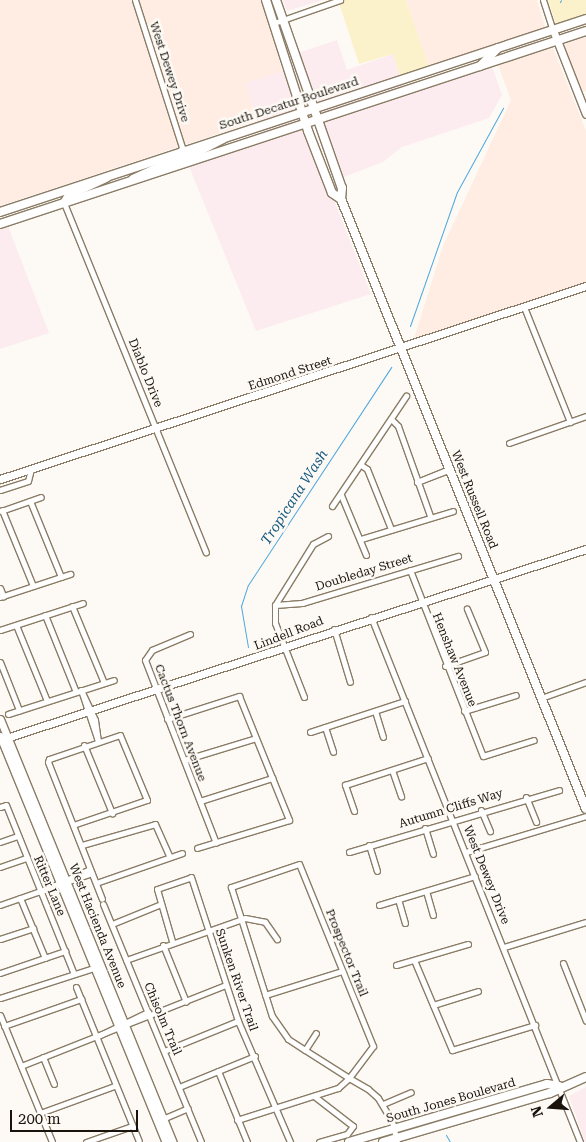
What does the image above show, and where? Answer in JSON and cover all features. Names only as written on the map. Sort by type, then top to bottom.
[{"type":"main road","name":"West Russell Road","points":[[266,0],[302,112],[332,193],[341,199]]},
{"type":"main road","name":"West Russell Road","points":[[276,0],[310,108],[342,188],[341,199],[586,809]]},
{"type":"main road","name":"South Decatur Boulevard","points":[[0,212],[228,135],[586,19]]},
{"type":"main road","name":"South Decatur Boulevard","points":[[0,224],[586,31]]},
{"type":"main road","points":[[480,66],[498,48]]},
{"type":"main road","points":[[180,164],[228,135]]},
{"type":"main road","points":[[132,180],[140,172],[179,158],[183,150]]},
{"type":"main road","points":[[64,203],[69,195],[97,185],[112,174]]},
{"type":"main road","name":"South Jones Boulevard","points":[[383,1142],[397,1140],[550,1093],[559,1086],[586,1078]]},
{"type":"main road","name":"South Jones Boulevard","points":[[349,1142],[547,1084],[559,1086]]},
{"type":"main road","points":[[465,1118],[486,1102]]},
{"type":"street","name":"West Dewey Drive","points":[[135,0],[183,150]]},
{"type":"street","points":[[274,23],[340,0]]},
{"type":"street","points":[[543,0],[586,114]]},
{"type":"street","name":"Diablo Drive","points":[[64,203],[206,552]]},
{"type":"street","name":"Edmond Street","points":[[0,480],[402,350],[586,286]]},
{"type":"street","points":[[524,307],[570,422]]},
{"type":"street","points":[[332,506],[406,396]]},
{"type":"street","points":[[509,443],[586,416]]},
{"type":"street","points":[[391,419],[398,426],[430,516]]},
{"type":"street","points":[[361,465],[367,469],[391,529]]},
{"type":"street","points":[[417,482],[450,469]]},
{"type":"street","points":[[0,490],[28,481],[31,470]]},
{"type":"street","points":[[340,495],[361,539],[366,555]]},
{"type":"street","points":[[33,586],[1,510],[41,498]]},
{"type":"street","points":[[30,501],[61,577]]},
{"type":"street","points":[[361,539],[430,516],[453,511]]},
{"type":"street","points":[[304,697],[275,623],[275,605],[313,544],[328,536]]},
{"type":"street","name":"Lindell Road","points":[[2,738],[285,648],[371,616],[495,582],[586,549]]},
{"type":"street","name":"Doubleday Street","points":[[275,605],[302,603],[458,556]]},
{"type":"street","name":"Henshaw Avenue","points":[[410,570],[420,603],[483,756],[534,740]]},
{"type":"street","points":[[0,588],[2,597],[70,574]]},
{"type":"street","points":[[0,630],[83,603]]},
{"type":"street","points":[[72,606],[104,683]]},
{"type":"street","points":[[445,666],[485,652],[467,609]]},
{"type":"street","points":[[45,615],[88,712],[98,741]]},
{"type":"street","name":"West Dewey Drive","points":[[371,616],[580,1142]]},
{"type":"street","points":[[16,625],[47,701]]},
{"type":"street","points":[[334,629],[350,682]]},
{"type":"street","name":"Cactus Thorn Avenue","points":[[190,634],[146,656],[156,690],[216,843]]},
{"type":"street","points":[[0,662],[19,710]]},
{"type":"street","points":[[8,714],[114,680]]},
{"type":"street","points":[[542,698],[586,682]]},
{"type":"street","points":[[464,711],[516,695]]},
{"type":"street","points":[[168,719],[239,696],[289,820],[197,848]]},
{"type":"street","points":[[310,732],[405,702]]},
{"type":"street","points":[[375,711],[382,737]]},
{"type":"street","name":"West Hacienda Avenue","points":[[0,719],[2,738],[122,1026],[160,1120],[166,1142]]},
{"type":"street","points":[[325,727],[333,752]]},
{"type":"street","points":[[74,825],[112,813],[147,800],[120,735],[84,745],[112,813]]},
{"type":"street","points":[[184,760],[256,738]]},
{"type":"street","name":"Chisolm Trail","points":[[84,745],[49,759],[126,960],[202,1142]]},
{"type":"street","points":[[354,811],[346,785],[428,758]]},
{"type":"street","points":[[392,770],[401,796]]},
{"type":"street","points":[[200,801],[272,778]]},
{"type":"street","name":"Autumn Cliffs Way","points":[[349,852],[481,810],[559,790]]},
{"type":"street","points":[[526,797],[536,822]]},
{"type":"street","name":"Ritter Lane","points":[[3,806],[74,974]]},
{"type":"street","points":[[481,810],[490,831]]},
{"type":"street","points":[[466,852],[586,816]]},
{"type":"street","points":[[82,846],[155,824],[170,857]]},
{"type":"street","points":[[425,828],[433,854]]},
{"type":"street","points":[[0,842],[17,836]]},
{"type":"street","points":[[369,845],[377,871]]},
{"type":"street","points":[[96,883],[182,853]]},
{"type":"street","points":[[0,867],[26,858]]},
{"type":"street","name":"Prospector Trail","points":[[241,919],[231,887],[296,865],[301,867],[373,1046],[349,1078]]},
{"type":"street","points":[[0,906],[91,871]]},
{"type":"street","points":[[379,905],[475,876]]},
{"type":"street","name":"Sunken River Trail","points":[[161,904],[159,887],[191,877],[238,1022],[255,1056],[290,1142]]},
{"type":"street","points":[[426,891],[432,915]]},
{"type":"street","points":[[20,898],[45,958]]},
{"type":"street","points":[[398,899],[405,923]]},
{"type":"street","points":[[112,924],[161,904],[172,941]]},
{"type":"street","points":[[241,919],[265,995],[278,1027],[305,1050],[349,1078],[383,1104],[397,1140]]},
{"type":"street","points":[[126,960],[172,941],[241,919],[265,922],[277,939]]},
{"type":"street","points":[[504,947],[586,922]]},
{"type":"street","points":[[0,939],[33,928]]},
{"type":"street","points":[[396,965],[468,944]]},
{"type":"street","points":[[163,945],[186,1002]]},
{"type":"street","points":[[0,973],[65,951]]},
{"type":"street","points":[[414,960],[452,1050],[535,1025]]},
{"type":"street","points":[[563,963],[586,1021]]},
{"type":"street","points":[[0,998],[98,967]]},
{"type":"street","points":[[265,995],[342,971]]},
{"type":"street","points":[[21,1066],[226,985]]},
{"type":"street","points":[[76,987],[114,1086],[139,1141]]},
{"type":"street","points":[[433,1005],[478,991]]},
{"type":"street","points":[[4,1026],[81,999]]},
{"type":"street","points":[[0,1015],[52,1142]]},
{"type":"street","points":[[164,1052],[238,1022]]},
{"type":"street","points":[[305,1050],[316,1033]]},
{"type":"street","points":[[179,1086],[255,1056]]},
{"type":"street","points":[[43,1057],[54,1084]]},
{"type":"street","points":[[218,1071],[246,1142]]},
{"type":"street","points":[[237,1120],[276,1106],[338,1088],[349,1078]]},
{"type":"street","points":[[40,1113],[114,1086]]},
{"type":"street","points":[[383,1104],[411,1092]]},
{"type":"street","points":[[314,1096],[351,1121],[350,1133],[319,1142]]},
{"type":"street","points":[[160,1120],[188,1108]]},
{"type":"street","name":"West Hacienda Avenue","points":[[160,1120],[173,1142]]},
{"type":"street","points":[[86,1142],[132,1126]]},
{"type":"shaded area","points":[[0,0],[264,0],[282,71],[246,83],[257,121],[0,206]]},
{"type":"shaded area","points":[[283,0],[323,0],[287,11]]},
{"type":"shaded area","points":[[406,0],[537,0],[545,27],[429,67]]},
{"type":"shaded area","points":[[586,37],[586,91],[583,92],[564,50],[566,43]]},
{"type":"shaded area","points":[[337,40],[347,70],[393,54],[406,94],[492,66],[502,95],[489,118],[402,147],[383,162],[341,178],[319,122],[305,127],[371,294],[256,331],[188,164],[263,141],[246,83],[282,71],[295,54]]},
{"type":"shaded area","points":[[553,48],[586,131],[586,283],[412,345],[443,246],[511,100],[498,65]]},
{"type":"shaded area","points":[[8,226],[49,333],[0,349],[0,229]]},
{"type":"shaded area","points":[[586,1087],[586,1142],[585,1142],[569,1096]]},
{"type":"sand","points":[[338,0],[406,0],[429,67],[400,76],[393,54],[359,64]]},
{"type":"sand","points":[[548,0],[586,0],[586,14],[556,24]]},
{"type":"waterway","name":"Tropicana Wash","points":[[410,326],[457,192],[503,108]]},
{"type":"waterway","name":"Tropicana Wash","points":[[248,647],[241,606],[248,585],[391,367]]},
{"type":"waterway","name":"Tropicana Wash","points":[[446,1135],[450,1142]]}]
